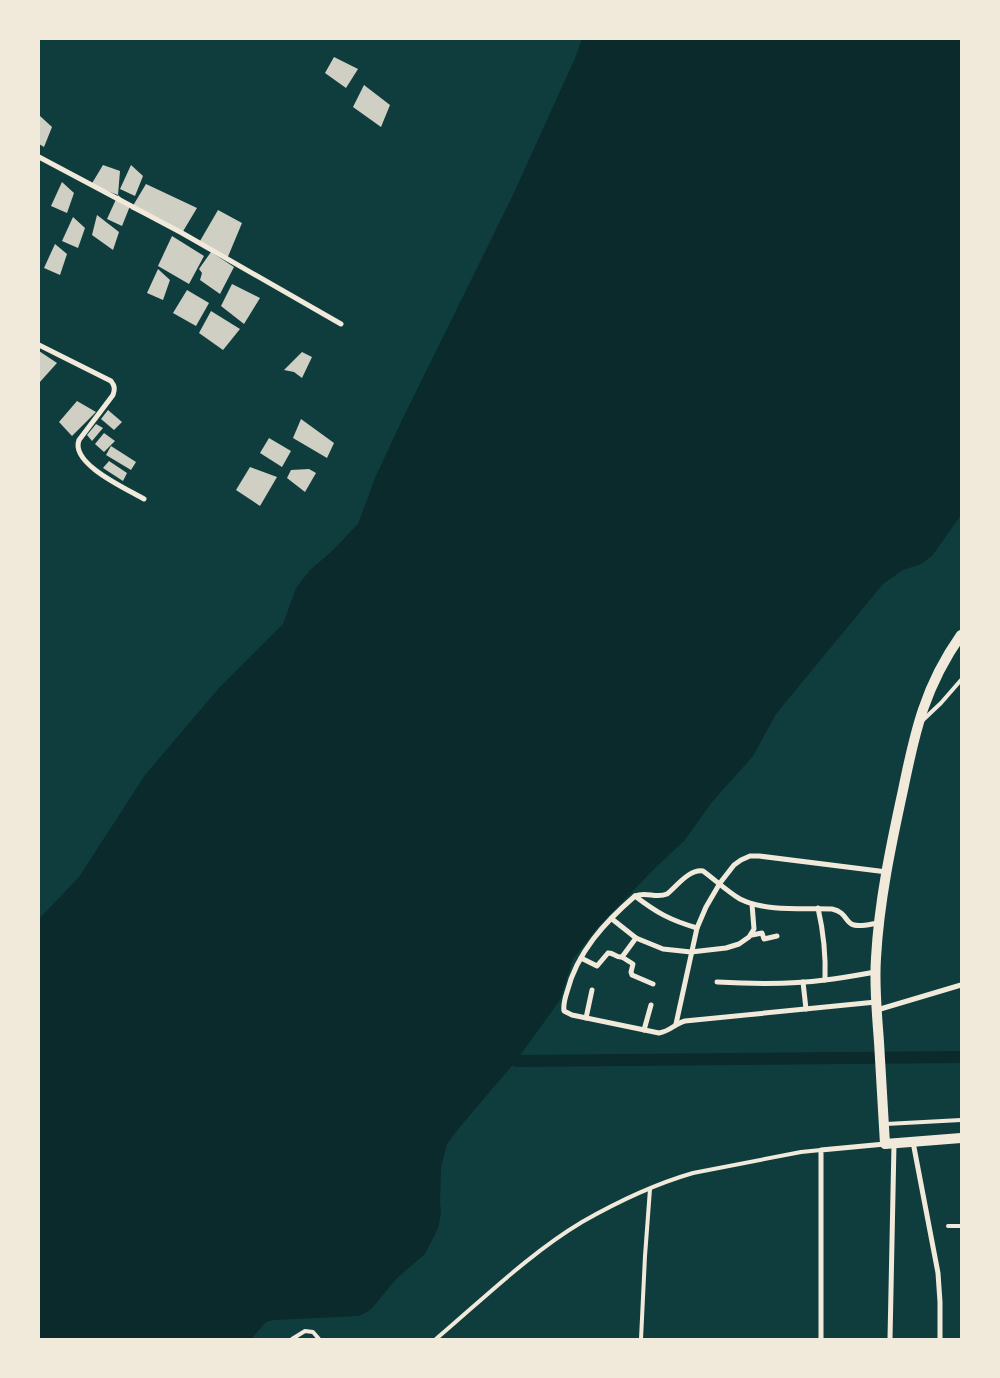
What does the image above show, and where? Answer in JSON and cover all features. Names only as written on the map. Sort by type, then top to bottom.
[{"type":"main road","points":[[961,636],[937,674],[917,725],[893,835],[878,923],[876,972],[876,1006],[884,1124],[889,1144],[961,1138]]},
{"type":"street","points":[[39,157],[184,234],[342,324]]},
{"type":"street","points":[[39,345],[111,381],[115,390],[113,395],[77,445],[82,457],[104,477],[144,499]]},
{"type":"street","points":[[676,1024],[697,928],[706,907],[720,883],[734,865],[750,856],[759,856],[887,872]]},
{"type":"street","points":[[878,923],[854,925],[849,923],[843,913],[838,910],[769,907],[752,904],[738,898],[703,871],[694,872],[663,896],[642,894],[635,896],[596,935],[581,958],[568,986],[564,1011],[572,1015],[659,1033],[667,1032],[676,1024],[684,1021],[806,1009],[876,1006],[961,985]]},
{"type":"street","points":[[635,896],[654,911],[676,922],[697,928]]},
{"type":"street","points":[[752,904],[754,929],[752,935]]},
{"type":"street","points":[[818,908],[824,932],[826,955],[825,980]]},
{"type":"street","points":[[612,919],[636,938],[663,949],[691,952],[733,946],[752,935],[762,933],[764,938],[777,936]]},
{"type":"street","points":[[622,958],[636,938]]},
{"type":"street","points":[[581,958],[597,966],[608,953],[612,954],[632,964],[632,975],[653,984]]},
{"type":"street","points":[[717,982],[765,984],[804,982],[876,972]]},
{"type":"street","points":[[804,982],[806,1009]]},
{"type":"street","points":[[586,1018],[592,990]]},
{"type":"street","points":[[644,1030],[651,1006]]},
{"type":"street","points":[[912,1141],[938,1273],[940,1339]]},
{"type":"street","points":[[821,1339],[821,1150],[889,1144],[890,1339]]},
{"type":"lane","points":[[917,725],[941,703],[961,680]]},
{"type":"lane","points":[[884,1124],[961,1120]]},
{"type":"lane","points":[[436,1339],[517,1270],[551,1244],[581,1223],[621,1201],[678,1177],[693,1173],[801,1152],[821,1150]]},
{"type":"lane","points":[[641,1339],[650,1189]]},
{"type":"lane","points":[[948,1226],[961,1226]]},
{"type":"lane","points":[[292,1339],[305,1331],[312,1332],[318,1339]]},
{"type":"water","points":[[582,39],[961,39],[961,515],[932,556],[921,564],[903,570],[883,584],[776,714],[753,756],[712,802],[684,841],[598,927],[573,959],[560,1000],[516,1061],[447,1144],[441,1167],[441,1214],[438,1228],[425,1254],[397,1278],[372,1308],[359,1316],[266,1322],[251,1339],[39,1339],[39,919],[79,877],[145,775],[219,688],[283,624],[296,588],[310,570],[330,553],[358,524],[375,478],[512,197]]},
{"type":"building","points":[[334,57],[358,69],[346,88],[325,73]]},
{"type":"building","points":[[364,85],[390,105],[381,127],[353,107]]},
{"type":"building","points":[[40,116],[52,127],[44,147],[39,144]]},
{"type":"building","points":[[103,165],[120,171],[118,195],[91,185]]},
{"type":"building","points":[[131,165],[143,176],[135,196],[120,189]]},
{"type":"building","points":[[62,182],[74,193],[67,213],[51,206]]},
{"type":"building","points":[[146,184],[197,208],[182,233],[131,209]]},
{"type":"building","points":[[118,195],[130,206],[122,226],[107,219]]},
{"type":"building","points":[[218,210],[242,223],[227,259],[200,241]]},
{"type":"building","points":[[97,215],[119,232],[113,250],[92,235]]},
{"type":"building","points":[[73,217],[85,228],[78,248],[62,241]]},
{"type":"building","points":[[172,236],[204,256],[189,284],[158,266]]},
{"type":"building","points":[[55,244],[67,254],[60,275],[44,268]]},
{"type":"building","points":[[211,252],[234,267],[220,294],[200,280],[202,273],[199,269]]},
{"type":"building","points":[[158,269],[170,280],[163,300],[147,293]]},
{"type":"building","points":[[232,284],[260,298],[244,324],[221,306]]},
{"type":"building","points":[[187,290],[209,303],[196,326],[173,313]]},
{"type":"building","points":[[211,311],[240,329],[223,350],[199,333]]},
{"type":"building","points":[[39,351],[57,363],[39,383]]},
{"type":"building","points":[[302,352],[312,357],[302,378],[294,372],[284,370]]},
{"type":"building","points":[[77,401],[96,412],[72,436],[59,422]]},
{"type":"building","points":[[108,410],[122,422],[114,430],[101,419]]},
{"type":"building","points":[[301,419],[334,443],[327,458],[293,438]]},
{"type":"building","points":[[96,424],[103,428],[92,441],[87,435]]},
{"type":"building","points":[[104,433],[115,441],[104,452],[95,444]]},
{"type":"building","points":[[269,438],[291,451],[282,467],[260,453]]},
{"type":"building","points":[[111,446],[136,462],[131,470],[106,455]]},
{"type":"building","points":[[109,461],[127,473],[123,481],[103,468]]},
{"type":"building","points":[[250,467],[277,477],[260,506],[236,490]]},
{"type":"building","points":[[309,469],[316,473],[305,492],[287,478],[291,470]]},
{"type":"waterway","points":[[516,1061],[961,1057]]}]
